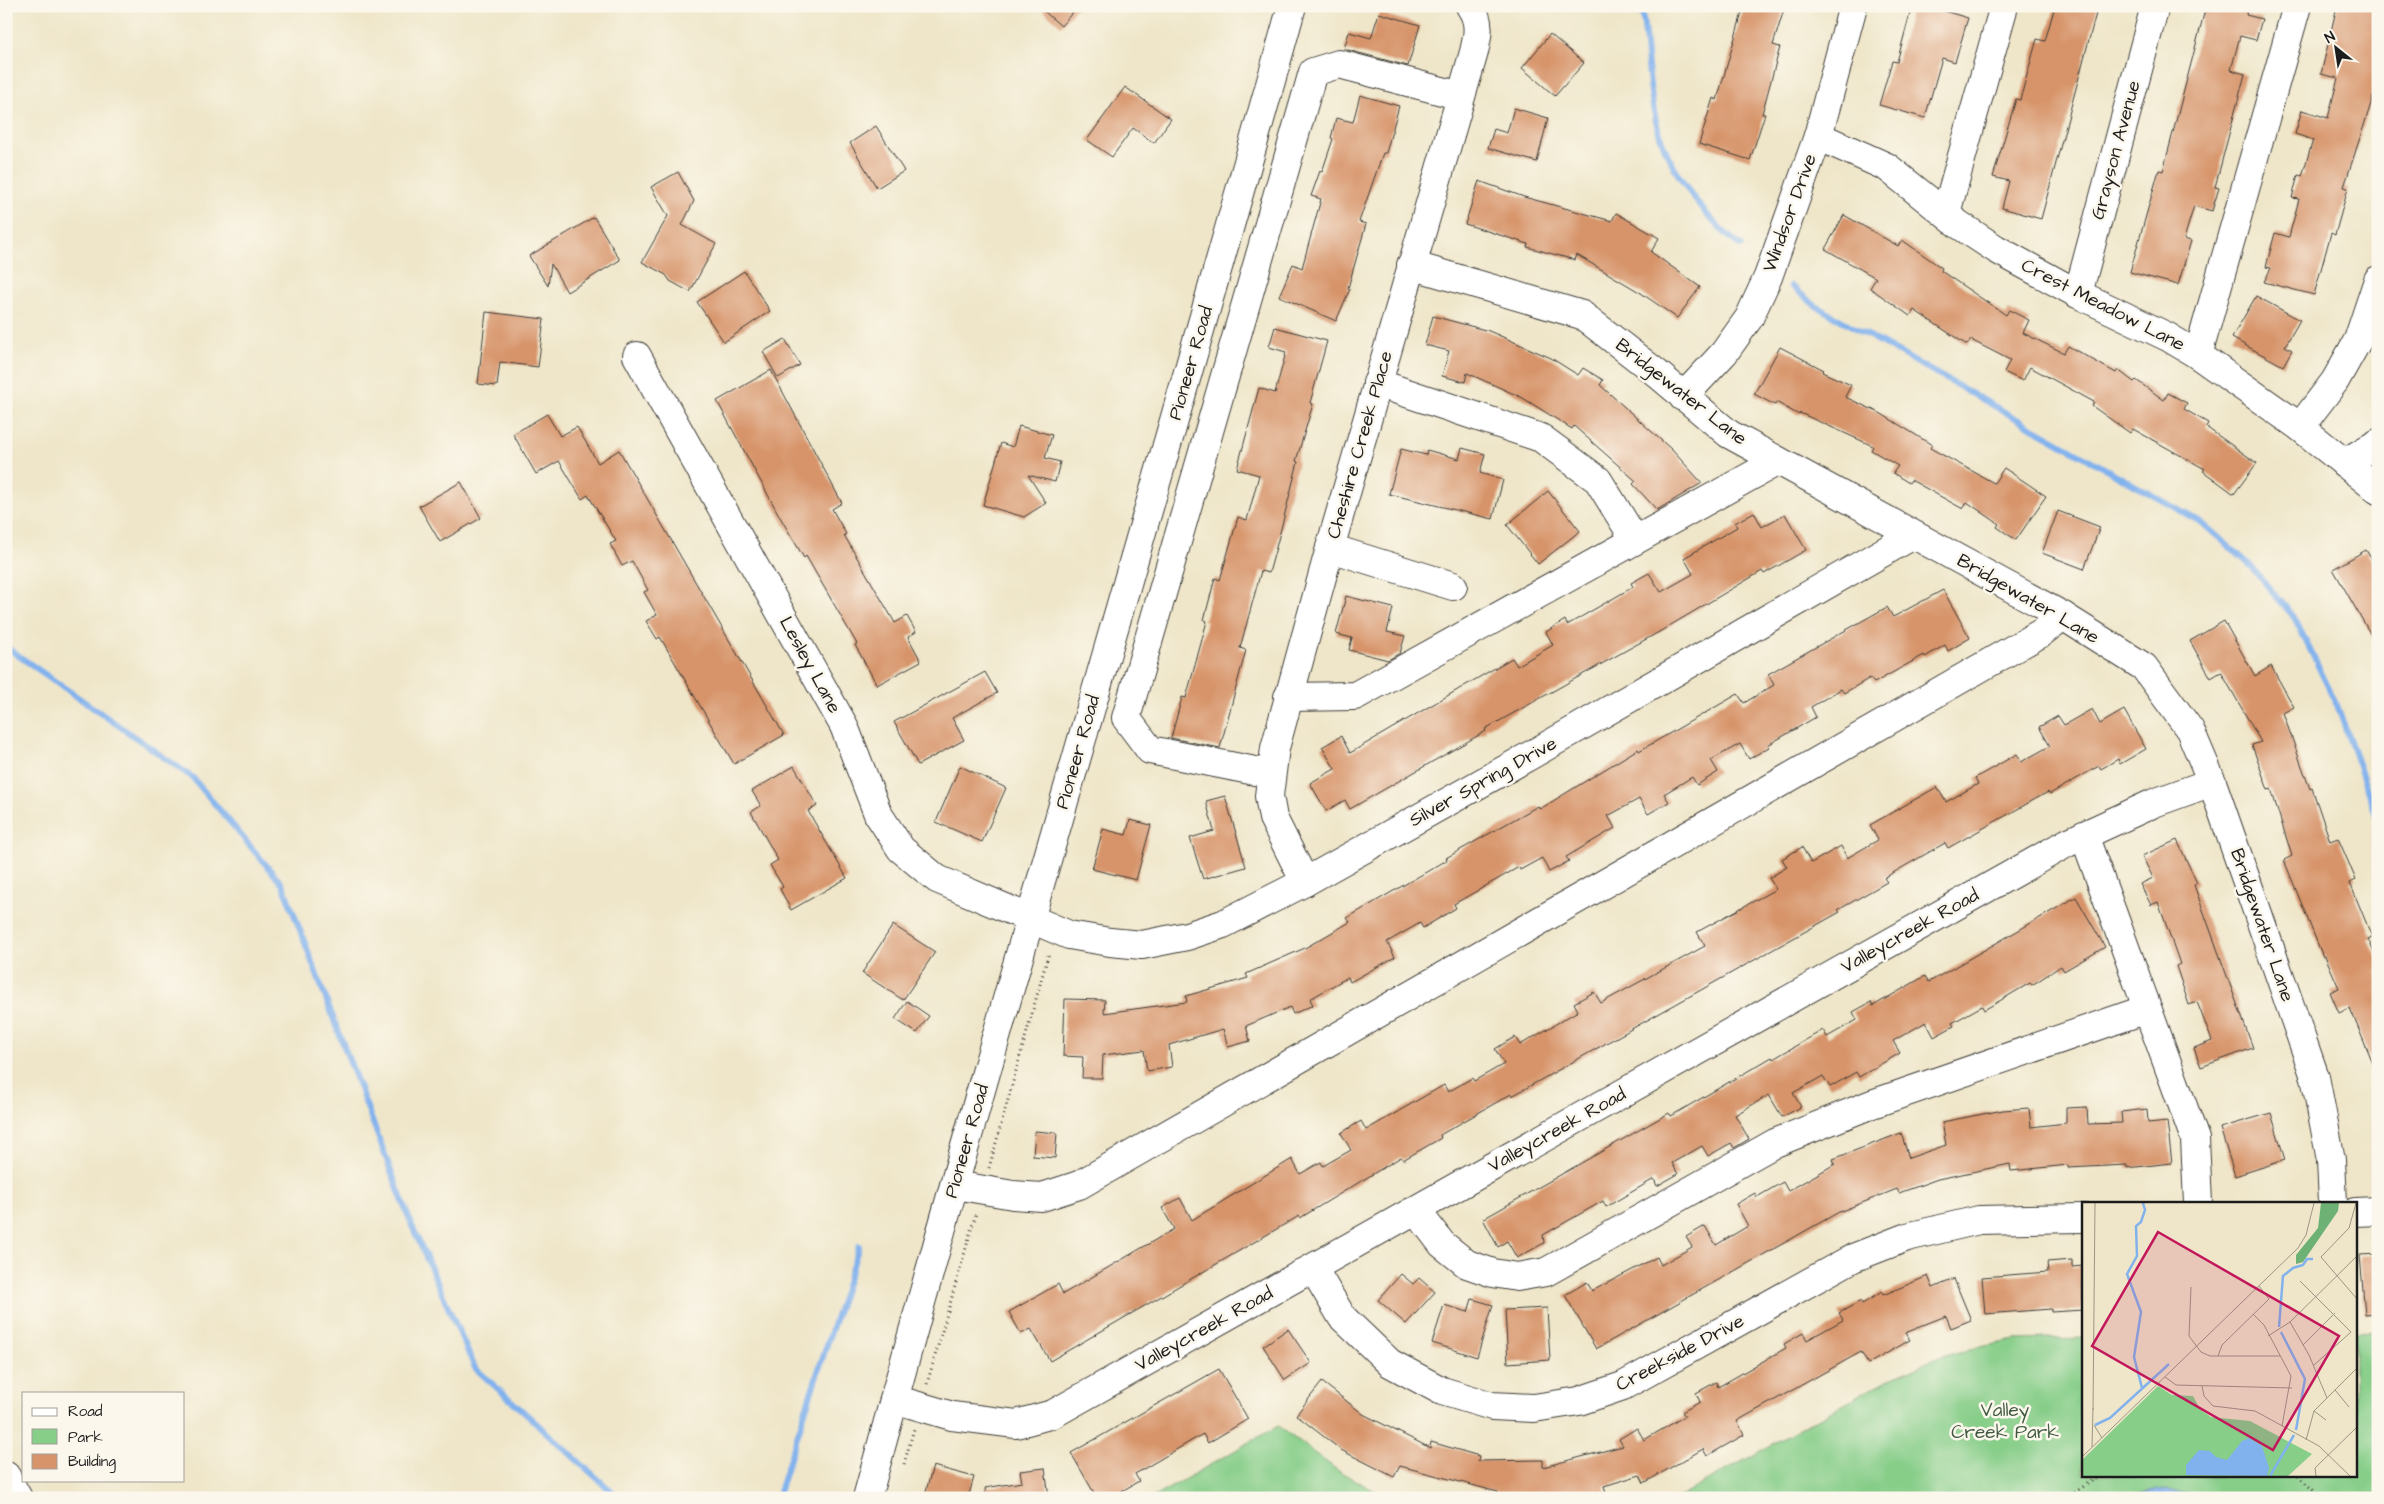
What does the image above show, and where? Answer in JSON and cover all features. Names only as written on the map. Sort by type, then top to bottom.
[{"type":"street","name":"Pioneer Road","points":[[867,1498],[1030,918],[1224,250],[1292,6]]},
{"type":"street","name":"Cheshire Creek Place","points":[[1305,882],[1273,818],[1269,796],[1270,774],[1288,697],[1479,32],[1478,20],[1470,6]]},
{"type":"street","name":"Windsor Drive","points":[[1682,397],[1724,353],[1748,318],[1768,277],[1818,136],[1852,6]]},
{"type":"street","points":[[1946,213],[2004,6]]},
{"type":"street","name":"Grayson Avenue","points":[[2078,294],[2155,6]]},
{"type":"street","points":[[2198,355],[2297,6]]},
{"type":"street","points":[[1270,774],[1150,750],[1126,718],[1313,72],[1339,64],[1461,96]]},
{"type":"street","name":"Crest Meadow Lane","points":[[1818,136],[1887,168],[1996,249],[2078,294],[2126,315],[2198,355],[2300,427],[2378,490]]},
{"type":"street","name":"Bridgewater Lane","points":[[1411,265],[1582,316],[1654,371],[1682,397],[1729,434],[2063,616],[2144,667],[2190,730],[2212,782],[2316,1077],[2332,1160],[2333,1202]]},
{"type":"street","points":[[2300,427],[2335,381],[2358,340],[2378,280]]},
{"type":"street","name":"Lesley Lane","points":[[637,356],[844,726],[878,814],[901,849],[937,879],[1030,918]]},
{"type":"street","points":[[1377,383],[1541,438],[1598,480],[1635,540]]},
{"type":"street","points":[[2344,463],[2378,443]]},
{"type":"street","points":[[1288,697],[1354,696],[1778,460]]},
{"type":"street","name":"Silver Spring Drive","points":[[1030,918],[1069,935],[1142,945],[1187,936],[1223,924],[1305,882],[1531,755],[1913,535]]},
{"type":"street","points":[[1330,548],[1453,586]]},
{"type":"street","points":[[954,1185],[1013,1195],[1042,1197],[1079,1185],[2041,633],[2063,616]]},
{"type":"street","name":"Valleycreek Road","points":[[894,1399],[952,1416],[1016,1424],[1053,1414],[2084,835],[2154,803],[2212,782]]},
{"type":"street","points":[[2084,835],[2194,1139],[2198,1202]]},
{"type":"street","points":[[1416,1210],[1442,1244],[1467,1264],[1493,1273],[1517,1277],[1546,1272],[1775,1144],[1872,1104],[2147,1009]]},
{"type":"street","points":[[2356,1212],[2378,1211]]},
{"type":"street","name":"Creekside Drive","points":[[1313,1268],[1342,1317],[1390,1363],[1442,1391],[1492,1406],[1534,1408],[1579,1401],[1624,1386],[1853,1258],[1906,1237],[1979,1220],[2082,1218]]},
{"type":"street","points":[[6,1476],[18,1498]]},
{"type":"path","points":[[2066,1498],[2099,1476]]},
{"type":"path","points":[[2299,1476],[2314,1490],[2317,1498]]},
{"type":"green space","name":"Valley Creek Park","points":[[2378,1331],[2378,1498],[1677,1498],[1880,1384],[1936,1358],[1960,1351],[2016,1340],[2082,1338],[2082,1476],[2356,1476],[2356,1332]]},
{"type":"green space","points":[[1278,1426],[1337,1470],[1387,1498],[1152,1498]]},
{"type":"water","points":[[2167,1490],[2204,1498],[2114,1498],[2121,1495]]},
{"type":"building","points":[[1038,6],[1078,6],[1061,26]]},
{"type":"building","points":[[1744,6],[1785,6],[1773,45],[1780,47],[1762,114],[1765,114],[1750,160],[1699,144],[1713,98],[1717,100]]},
{"type":"building","points":[[1912,6],[1927,6],[1968,18],[1955,62],[1942,58],[1925,118],[1879,105],[1892,61],[1897,62]]},
{"type":"building","points":[[2055,6],[2098,6],[2041,219],[2002,208],[2009,181],[1993,177],[2016,99],[2020,100],[2037,39],[2045,41]]},
{"type":"building","points":[[2206,6],[2249,6],[2246,15],[2262,19],[2256,40],[2240,36],[2231,70],[2245,74],[2215,187],[2219,188],[2212,211],[2194,206],[2184,239],[2191,241],[2178,285],[2130,272],[2159,170],[2163,171]]},
{"type":"building","points":[[2337,6],[2378,6],[2378,82],[2344,187],[2348,188],[2335,235],[2331,233],[2314,295],[2264,282],[2271,268],[2266,267],[2275,233],[2289,237],[2299,199],[2292,198],[2298,175],[2302,176],[2313,140],[2295,134],[2302,110],[2328,118],[2338,78],[2321,74]]},
{"type":"building","points":[[1379,13],[1420,25],[1408,66],[1344,49],[1349,32],[1371,38]]},
{"type":"building","points":[[1550,34],[1584,63],[1555,96],[1522,68]]},
{"type":"building","points":[[1125,87],[1171,119],[1154,143],[1133,128],[1112,157],[1087,140]]},
{"type":"building","points":[[1360,95],[1399,106],[1386,153],[1383,153],[1359,222],[1366,224],[1348,288],[1350,289],[1336,321],[1279,296],[1293,264],[1302,268],[1321,199],[1311,196],[1320,171],[1322,172],[1333,139],[1331,138],[1336,118],[1353,122]]},
{"type":"building","points":[[1514,108],[1548,118],[1537,162],[1488,148],[1494,129],[1507,133]]},
{"type":"building","points":[[876,126],[904,171],[877,188],[850,143]]},
{"type":"building","points":[[678,172],[694,201],[682,225],[716,244],[690,292],[670,281],[666,275],[642,262],[668,216],[651,187]]},
{"type":"building","points":[[1479,181],[1524,197],[1612,221],[1616,213],[1659,238],[1651,252],[1700,287],[1677,318],[1641,293],[1577,255],[1575,260],[1527,247],[1528,244],[1465,224]]},
{"type":"building","points":[[1844,215],[1898,246],[1902,240],[1942,268],[1941,271],[2006,315],[2009,310],[2029,320],[2023,333],[2064,353],[2068,346],[2116,373],[2118,370],[2134,382],[2136,380],[2164,400],[2168,393],[2187,403],[2184,409],[2208,423],[2206,427],[2257,463],[2234,494],[2203,471],[2205,469],[2133,429],[2130,433],[2092,406],[2094,402],[2030,367],[2023,381],[2004,372],[2010,360],[1971,340],[1967,345],[1914,310],[1910,316],[1870,288],[1876,278],[1825,249]]},
{"type":"building","points":[[594,217],[620,260],[567,292],[551,264],[548,286],[529,256]]},
{"type":"building","points":[[744,271],[770,311],[724,342],[697,302]]},
{"type":"building","points":[[2256,296],[2300,320],[2285,346],[2292,350],[2283,366],[2232,338]]},
{"type":"building","points":[[486,312],[544,319],[538,367],[500,362],[497,386],[478,384]]},
{"type":"building","points":[[1433,316],[1489,331],[1551,358],[1578,375],[1583,368],[1603,380],[1600,385],[1672,450],[1702,483],[1657,510],[1633,484],[1636,481],[1574,426],[1572,429],[1523,398],[1467,373],[1465,382],[1442,376],[1449,351],[1425,345]]},
{"type":"building","points":[[1275,327],[1327,341],[1310,403],[1313,404],[1296,461],[1298,462],[1269,573],[1261,571],[1240,648],[1246,650],[1220,748],[1171,738],[1182,697],[1186,698],[1207,621],[1204,620],[1215,578],[1220,580],[1238,517],[1247,520],[1259,475],[1237,469],[1259,388],[1275,393],[1286,352],[1269,347]]},
{"type":"building","points":[[785,339],[800,365],[778,378],[763,352]]},
{"type":"building","points":[[1780,347],[1824,370],[1822,372],[1851,385],[1845,397],[1880,413],[1932,445],[1930,448],[1994,483],[2004,468],[2046,496],[2016,540],[1997,527],[1999,524],[1967,502],[1963,509],[1911,480],[1909,483],[1893,473],[1898,466],[1871,450],[1873,446],[1800,413],[1799,415],[1776,402],[1775,405],[1754,394]]},
{"type":"building","points":[[771,370],[842,503],[832,509],[846,534],[844,535],[895,623],[907,616],[916,632],[908,637],[921,661],[877,685],[855,645],[857,644],[806,556],[804,558],[780,517],[717,401]]},
{"type":"building","points":[[547,414],[560,436],[577,427],[598,463],[619,450],[784,735],[734,764],[660,637],[657,639],[646,621],[657,615],[644,592],[648,590],[632,561],[622,566],[610,544],[616,541],[588,495],[582,499],[559,461],[536,474],[513,434]]},
{"type":"building","points":[[1019,426],[1052,435],[1045,458],[1060,462],[1055,482],[1028,475],[1046,503],[1024,517],[983,505],[1001,443],[1013,447]]},
{"type":"building","points":[[1462,448],[1485,454],[1480,473],[1503,480],[1493,519],[1389,494],[1401,449],[1426,455],[1427,450],[1459,459]]},
{"type":"building","points":[[461,482],[481,518],[440,542],[419,506]]},
{"type":"building","points":[[1548,491],[1580,531],[1538,564],[1507,525]]},
{"type":"building","points":[[2058,511],[2100,527],[2084,569],[2042,553]]},
{"type":"building","points":[[1754,512],[1762,527],[1785,514],[1806,550],[1764,574],[1762,571],[1659,632],[1485,729],[1486,731],[1350,809],[1345,800],[1326,811],[1310,783],[1335,769],[1322,747],[1341,736],[1350,753],[1512,658],[1517,666],[1553,645],[1546,632],[1565,620],[1567,625],[1633,587],[1631,583],[1649,573],[1661,592],[1693,574],[1684,558],[1737,527],[1735,523]]},
{"type":"building","points":[[2366,550],[2378,570],[2378,647],[2333,569]]},
{"type":"building","points":[[1943,590],[1970,638],[1948,651],[1945,645],[1874,683],[1870,678],[1844,693],[1841,689],[1811,707],[1816,717],[1768,745],[1769,747],[1749,759],[1740,744],[1711,760],[1718,772],[1697,785],[1692,777],[1664,794],[1669,802],[1648,814],[1639,799],[1608,816],[1615,828],[1566,857],[1569,861],[1549,872],[1542,858],[1520,870],[1519,867],[1454,904],[1456,908],[1423,928],[1420,923],[1387,942],[1395,957],[1350,982],[1348,977],[1310,999],[1313,1005],[1293,1014],[1290,1007],[1246,1026],[1250,1041],[1228,1047],[1223,1029],[1169,1045],[1172,1067],[1147,1071],[1144,1050],[1103,1055],[1102,1078],[1082,1078],[1083,1057],[1063,1056],[1065,999],[1105,1000],[1104,1013],[1187,1002],[1186,996],[1248,978],[1246,974],[1305,948],[1350,922],[1347,918],[1447,860],[1446,858],[1538,806],[1540,809],[1638,749],[1639,751],[1738,694],[1744,703],[1774,685],[1768,674],[1887,607],[1893,617]]},
{"type":"building","points":[[1346,596],[1393,608],[1387,632],[1405,636],[1400,653],[1388,660],[1349,650],[1352,638],[1336,634]]},
{"type":"building","points":[[2224,621],[2255,676],[2271,666],[2294,707],[2283,713],[2310,789],[2312,788],[2330,841],[2338,838],[2356,880],[2350,883],[2372,937],[2368,939],[2378,961],[2378,1076],[2350,1008],[2339,1013],[2330,992],[2339,988],[2325,956],[2323,957],[2284,860],[2292,856],[2271,789],[2268,790],[2252,745],[2261,742],[2221,672],[2211,678],[2190,641]]},
{"type":"building","points":[[985,672],[997,693],[952,718],[964,740],[918,765],[894,722]]},
{"type":"building","points":[[2092,709],[2100,724],[2124,710],[2146,749],[2120,764],[2118,759],[2101,769],[2099,766],[1948,848],[1945,843],[1884,878],[1887,882],[1838,910],[1840,912],[1512,1096],[1511,1094],[1440,1135],[1441,1138],[1403,1160],[1401,1157],[1300,1218],[1299,1216],[1050,1361],[1031,1329],[1021,1334],[1009,1312],[1058,1284],[1063,1294],[1174,1229],[1162,1208],[1180,1198],[1192,1220],[1292,1159],[1300,1174],[1321,1162],[1323,1166],[1351,1150],[1341,1133],[1361,1121],[1366,1130],[1444,1085],[1448,1092],[1472,1078],[1474,1081],[1504,1064],[1495,1049],[1515,1037],[1520,1045],[1578,1011],[1574,1003],[1594,992],[1601,1003],[1705,946],[1697,932],[1776,889],[1769,878],[1787,867],[1782,859],[1802,847],[1811,863],[1841,846],[1847,858],[1878,840],[1870,825],[1937,787],[1946,802],[1978,784],[1975,778],[2017,754],[2021,762],[2050,746],[2039,727],[2058,716],[2064,725]]},
{"type":"building","points":[[794,766],[817,806],[808,811],[847,878],[791,910],[780,889],[783,887],[770,865],[778,860],[751,812],[761,806],[752,791]]},
{"type":"building","points":[[960,766],[1006,788],[982,842],[936,822]]},
{"type":"building","points":[[1225,796],[1246,867],[1203,879],[1190,838],[1214,831],[1206,801]]},
{"type":"building","points":[[1130,820],[1151,825],[1136,880],[1092,869],[1103,829],[1126,835]]},
{"type":"building","points":[[2177,840],[2197,883],[2194,885],[2253,1048],[2201,1067],[2194,1048],[2212,1041],[2197,1002],[2189,1005],[2176,966],[2180,964],[2158,902],[2151,905],[2140,884],[2153,878],[2142,856]]},
{"type":"building","points":[[2076,897],[2105,947],[2064,971],[2061,966],[2032,985],[2030,983],[1984,1010],[1982,1006],[1952,1023],[1954,1026],[1934,1037],[1926,1022],[1893,1041],[1900,1053],[1859,1077],[1856,1072],[1830,1087],[1823,1076],[1793,1093],[1801,1107],[1782,1117],[1769,1095],[1735,1115],[1749,1139],[1734,1148],[1731,1143],[1708,1156],[1702,1146],[1672,1163],[1678,1174],[1657,1186],[1654,1179],[1606,1207],[1603,1201],[1543,1235],[1544,1243],[1517,1258],[1507,1241],[1498,1247],[1483,1219],[1669,1113],[1671,1116],[1772,1057],[1773,1059],[1823,1030],[1827,1037],[1857,1020],[1853,1012],[1871,1002],[1873,1006],[1925,976],[1929,982]]},
{"type":"building","points":[[893,925],[935,952],[903,1000],[862,973]]},
{"type":"building","points":[[907,1001],[929,1016],[917,1033],[895,1019]]},
{"type":"building","points":[[2087,1107],[2088,1124],[2122,1123],[2121,1112],[2147,1109],[2148,1123],[2167,1121],[2172,1163],[2127,1168],[2127,1165],[2068,1168],[2068,1165],[2011,1171],[2010,1164],[1938,1179],[1899,1193],[1897,1189],[1839,1212],[1596,1349],[1565,1295],[1587,1282],[1592,1291],[1657,1257],[1661,1265],[1692,1247],[1686,1237],[1705,1226],[1716,1245],[1748,1226],[1736,1204],[1755,1193],[1757,1197],[1783,1182],[1788,1191],[1835,1164],[1833,1159],[1901,1133],[1909,1158],[1946,1145],[1942,1122],[2003,1110],[2029,1108],[2031,1127],[2066,1123],[2066,1108]]},
{"type":"building","points":[[2271,1113],[2285,1160],[2235,1176],[2220,1128]]},
{"type":"building","points":[[1035,1131],[1057,1133],[1055,1158],[1033,1156]]},
{"type":"building","points":[[2378,1254],[2378,1313],[2365,1314],[2360,1255]]},
{"type":"building","points":[[2072,1260],[2072,1267],[2082,1266],[2082,1310],[2051,1312],[2051,1309],[1985,1314],[1982,1277],[2048,1272],[2047,1262]]},
{"type":"building","points":[[1401,1274],[1413,1284],[1419,1278],[1435,1292],[1406,1324],[1378,1300]]},
{"type":"building","points":[[1928,1276],[1933,1288],[1954,1279],[1971,1320],[1951,1328],[1946,1316],[1905,1332],[1910,1340],[1868,1364],[1861,1352],[1737,1421],[1744,1435],[1707,1456],[1703,1449],[1644,1483],[1640,1475],[1604,1486],[1607,1498],[1587,1498],[1586,1494],[1569,1498],[1568,1496],[1498,1498],[1498,1492],[1400,1466],[1394,1477],[1341,1450],[1296,1415],[1322,1382],[1363,1414],[1430,1448],[1431,1442],[1479,1456],[1478,1461],[1543,1460],[1543,1467],[1623,1446],[1619,1439],[1637,1428],[1644,1440],[1685,1416],[1682,1412],[1700,1402],[1696,1393],[1716,1382],[1718,1387],[1786,1348],[1784,1344],[1803,1333],[1807,1340],[1843,1320],[1839,1313],[1861,1301],[1862,1304],[1882,1292],[1883,1295]]},
{"type":"building","points":[[1472,1299],[1493,1305],[1477,1357],[1432,1343],[1444,1305],[1468,1312]]},
{"type":"building","points":[[1547,1308],[1550,1360],[1508,1363],[1505,1310]]},
{"type":"building","points":[[1288,1329],[1311,1363],[1285,1380],[1263,1346]]},
{"type":"building","points":[[1219,1369],[1248,1419],[1208,1443],[1203,1434],[1135,1474],[1139,1481],[1110,1498],[1097,1498],[1071,1453]]},
{"type":"building","points":[[933,1466],[974,1477],[968,1498],[924,1498]]},
{"type":"building","points":[[1045,1468],[1049,1498],[986,1498],[985,1488],[1022,1482],[1020,1471]]},
{"type":"waterway","points":[[1641,6],[1653,107],[1668,156],[1700,206],[1727,235],[1741,246]]},
{"type":"waterway","points":[[1791,286],[1816,306],[2202,523],[2248,563],[2294,617],[2337,705],[2378,820]]},
{"type":"waterway","points":[[6,647],[192,777],[283,885],[410,1221],[475,1368],[619,1498]]},
{"type":"waterway","points":[[777,1498],[859,1246]]}]
